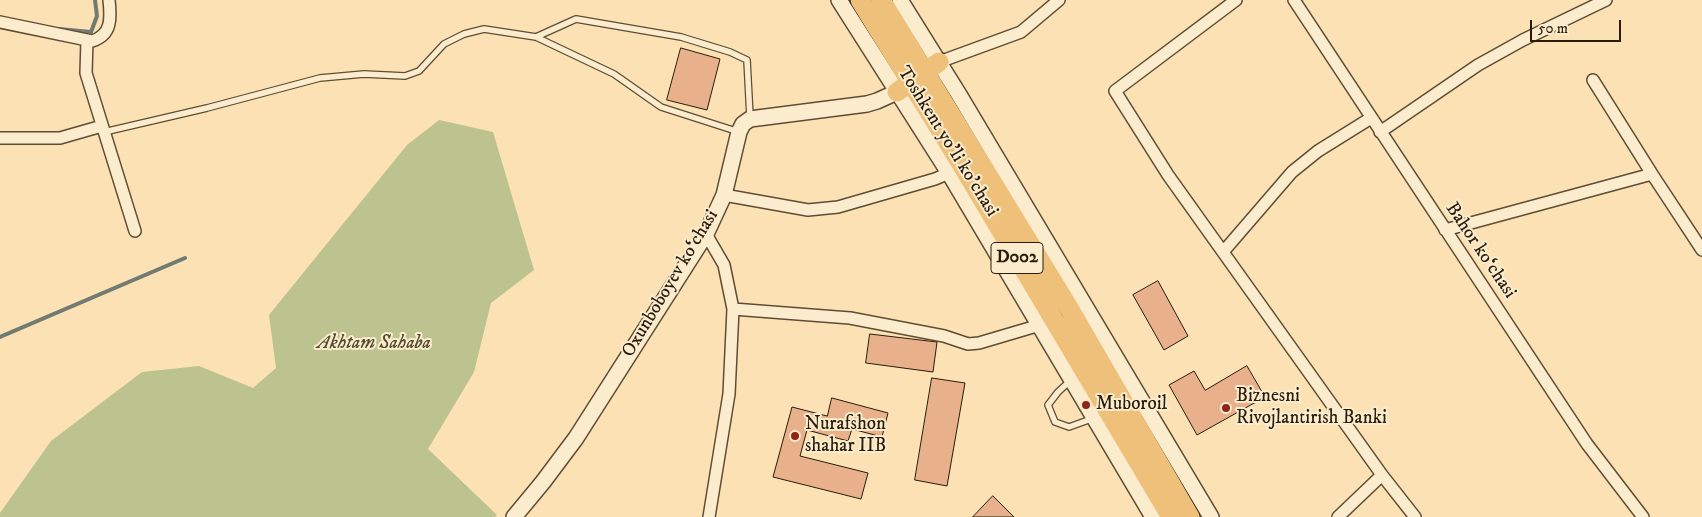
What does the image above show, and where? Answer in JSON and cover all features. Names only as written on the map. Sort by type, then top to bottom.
[{"type":"main road","name":"Toshkent yo'li ko'chasi","points":[[860,0],[904,87],[964,167],[1171,517]]},
{"type":"main road","name":"Toshkent yo'li ko'chasi","points":[[881,0],[932,66],[1075,305],[1190,517]]},
{"type":"main road","points":[[904,87],[932,66]]},
{"type":"street","points":[[0,22],[92,41],[106,33],[110,14],[109,0]]},
{"type":"street","points":[[839,0],[904,87],[949,173],[1154,517]]},
{"type":"street","points":[[900,0],[932,66],[1021,32],[1059,0]]},
{"type":"street","points":[[1236,0],[1115,91],[1168,175],[1382,476],[1415,517]]},
{"type":"street","name":"Bahor ko‘chasi","points":[[1294,0],[1587,444],[1643,517]]},
{"type":"street","points":[[1380,132],[1478,65],[1523,40],[1606,0]]},
{"type":"street","points":[[87,40],[86,72],[135,231]]},
{"type":"street","points":[[1593,80],[1702,250]]},
{"type":"street","points":[[738,132],[743,124],[750,119],[867,104],[904,87]]},
{"type":"street","points":[[1223,252],[1292,172],[1318,151],[1371,118]]},
{"type":"street","points":[[0,138],[60,138],[103,129]]},
{"type":"street","name":"Oxunboboyev ko‘chasi","points":[[514,517],[576,438],[706,234],[724,195],[738,132]]},
{"type":"street","points":[[724,195],[808,210],[838,207],[935,179],[949,173]]},
{"type":"street","points":[[1445,230],[1652,174]]},
{"type":"street","points":[[706,234],[724,265],[733,309],[730,394],[709,517]]},
{"type":"street","points":[[1075,305],[1211,517]]},
{"type":"street","points":[[733,309],[850,318],[944,336],[968,344],[979,343],[1040,325]]},
{"type":"street","points":[[1338,517],[1382,476]]},
{"type":"lane","points":[[536,37],[576,18],[681,37],[730,52],[747,60],[750,119]]},
{"type":"lane","points":[[103,129],[207,108],[320,78],[364,74],[405,76],[419,71],[444,44],[464,34],[484,29],[536,37],[614,74],[661,107],[738,132]]},
{"type":"lane","points":[[1072,380],[1058,392],[1048,406],[1055,422],[1069,428],[1094,418]]},
{"type":"green space","name":"Akhtam Sahaba","points":[[439,120],[493,132],[534,270],[491,303],[474,372],[428,449],[497,515],[495,517],[0,517],[0,513],[51,441],[142,372],[199,366],[253,388],[276,368],[269,315],[407,145]]},
{"type":"building","points":[[681,48],[720,59],[707,110],[667,100]]},
{"type":"building","points":[[1158,281],[1188,336],[1164,350],[1133,295]]},
{"type":"building","points":[[870,334],[937,342],[933,372],[866,363]]},
{"type":"building","points":[[1247,366],[1265,397],[1197,435],[1169,385],[1194,371],[1205,390]]},
{"type":"building","points":[[932,378],[965,383],[947,486],[915,480]]},
{"type":"building","points":[[832,398],[888,413],[882,437],[852,429],[848,441],[807,430],[800,456],[868,473],[861,499],[773,477],[792,407],[827,416]]},
{"type":"building","points":[[993,496],[1014,517],[973,517]]},
{"type":"waterway","points":[[59,29],[91,32],[97,16],[95,0]]},
{"type":"waterway","points":[[0,337],[185,258]]},
{"type":"place","name":"Muboroil","points":[[1086,405]]},
{"type":"place","name":"Biznesni Rivojlantirish Banki","points":[[1226,408]]},
{"type":"place","name":"Nurafshon shahar IIB","points":[[795,436]]}]
